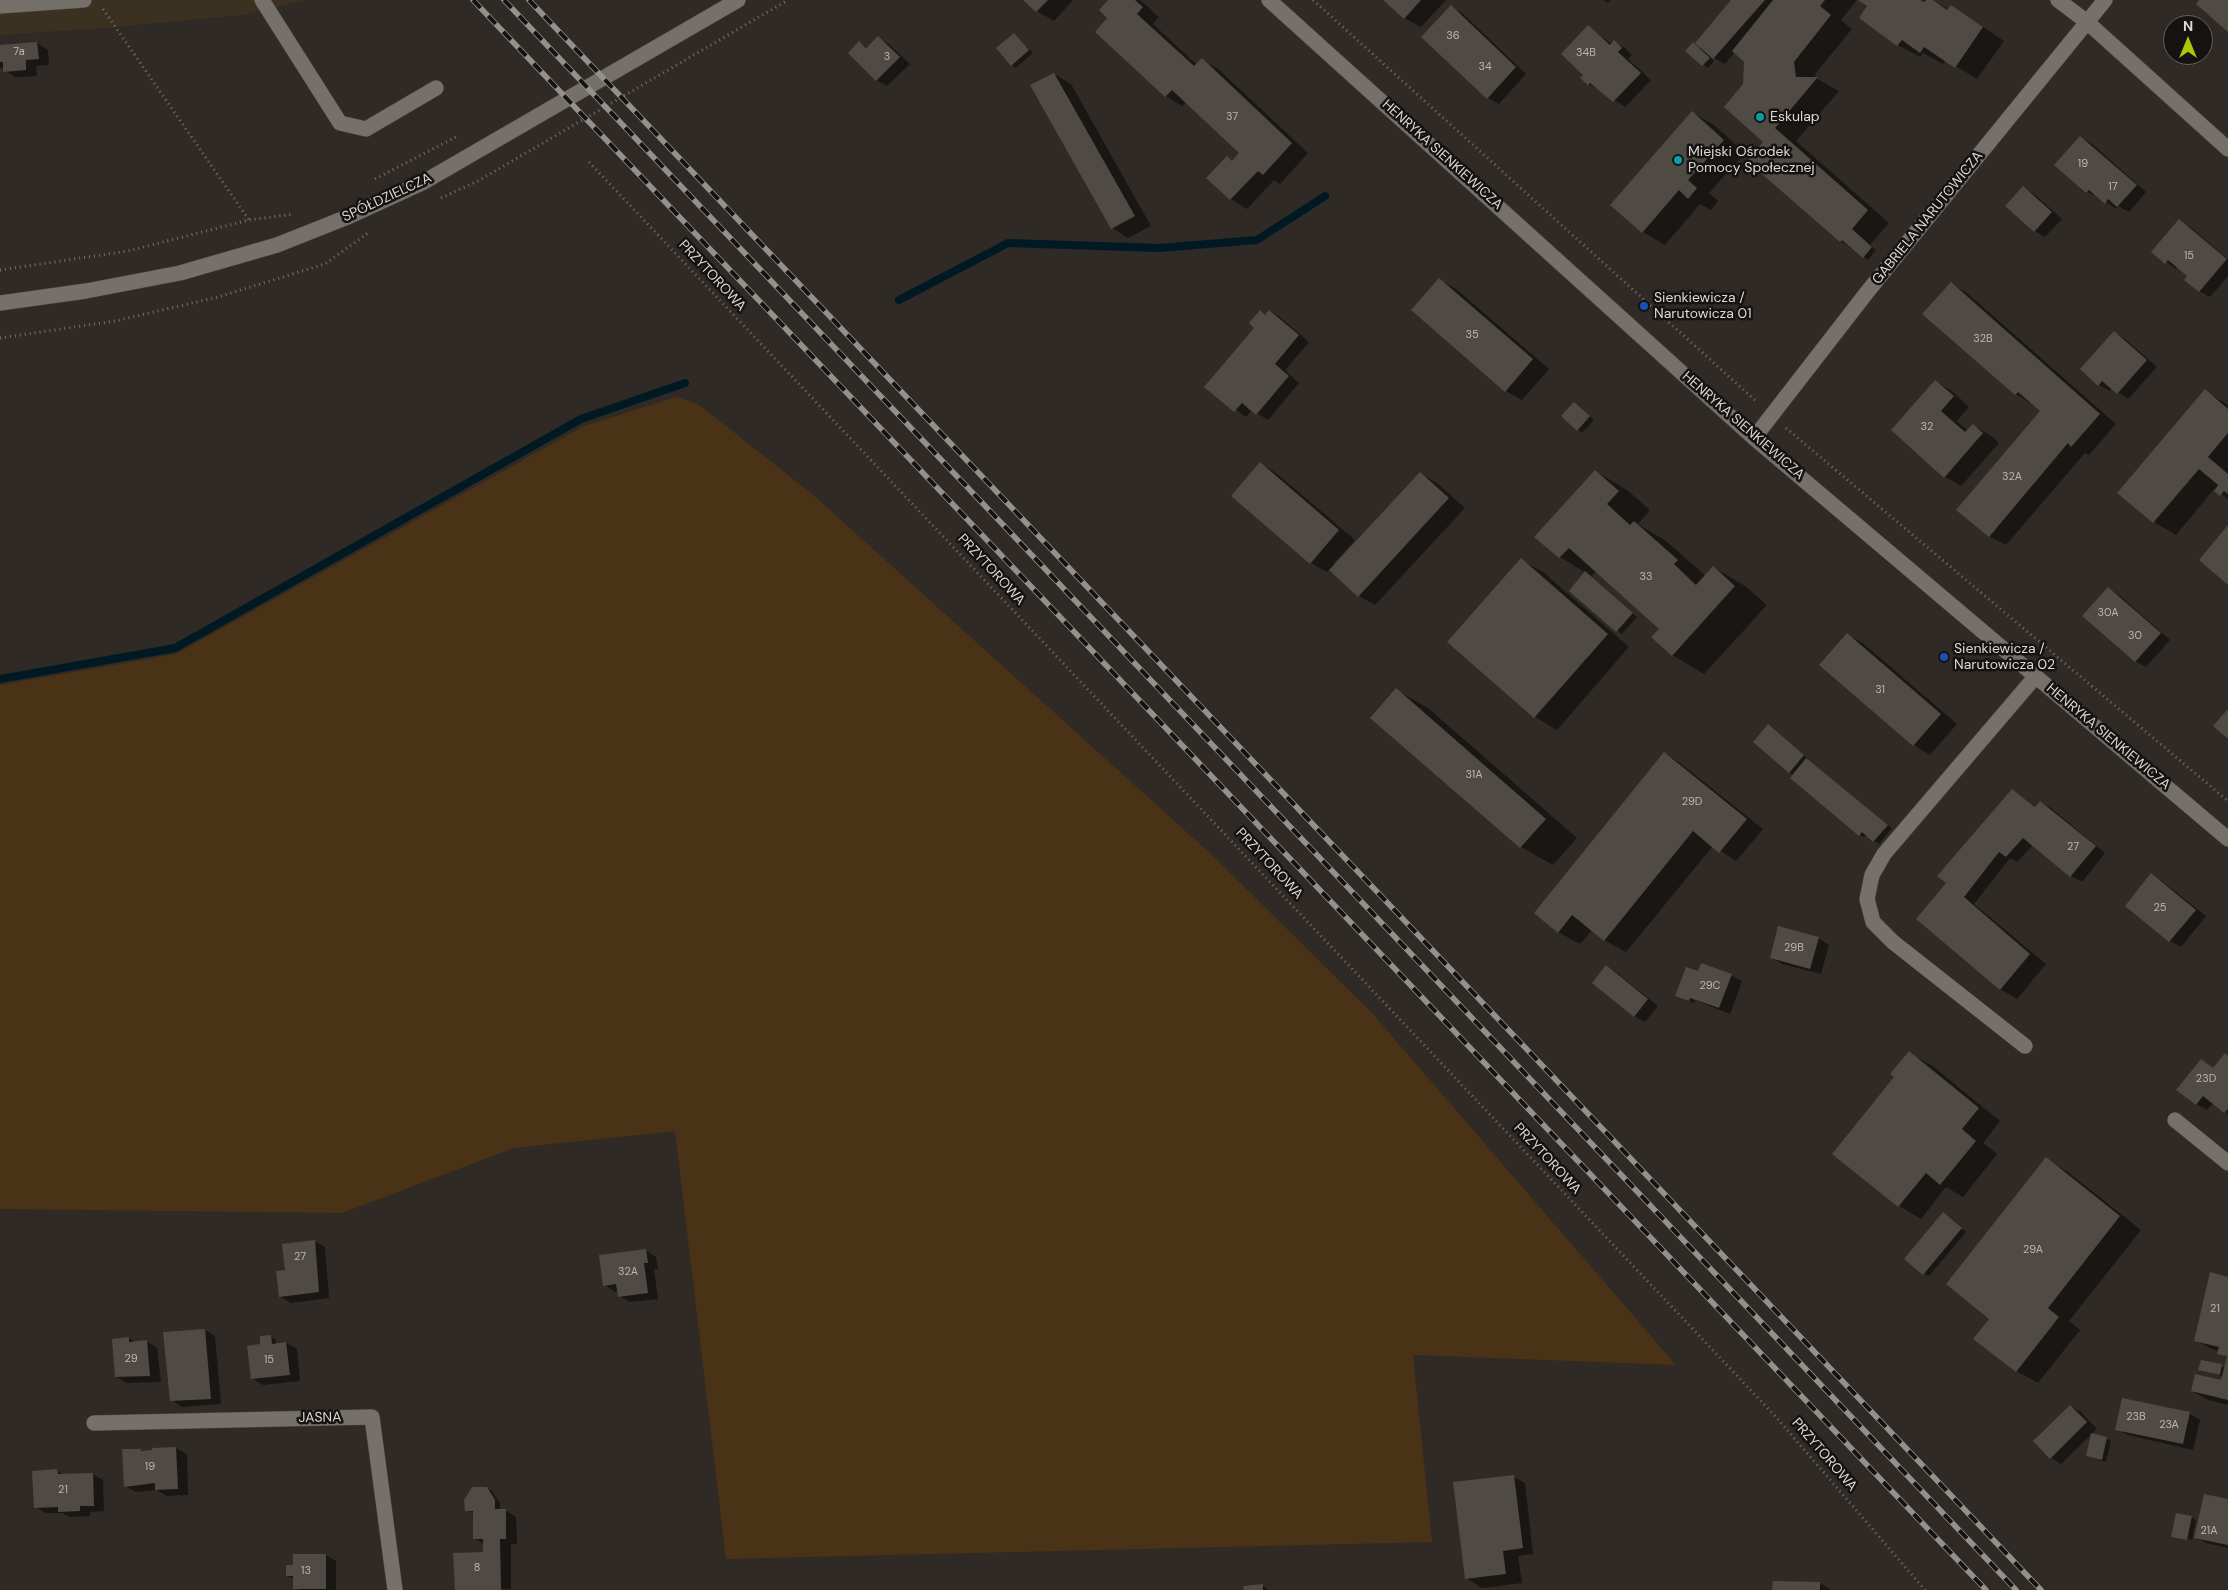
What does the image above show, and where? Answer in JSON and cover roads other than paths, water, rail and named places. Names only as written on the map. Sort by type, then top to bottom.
[{"type":"street","points":[[0,6],[84,0]]},
{"type":"street","points":[[262,0],[340,122],[366,129],[436,88]]},
{"type":"street","name":"SPÓŁDZIELCZA","points":[[0,303],[86,291],[180,273],[277,245],[350,216],[422,183],[738,0]]},
{"type":"street","name":"HENRYKA SIENKIEWICZA","points":[[1269,0],[1754,438],[2228,839]]},
{"type":"street","points":[[2058,0],[2087,22],[2228,149]]},
{"type":"street","name":"GABRIELA NARUTOWICZA","points":[[1754,438],[1868,291],[2104,0]]},
{"type":"street","points":[[2025,1046],[1893,942],[1873,922],[1867,899],[1872,875],[1884,854],[2036,676]]},
{"type":"street","points":[[2176,1120],[2228,1163]]},
{"type":"street","name":"JASNA","points":[[94,1423],[372,1417],[395,1590]]},
{"type":"waterway","points":[[899,300],[1008,243],[1159,248],[1257,240],[1325,196]]},
{"type":"waterway","points":[[0,679],[175,648],[581,419],[685,383]]},
{"type":"railway","points":[[473,0],[1986,1590]]},
{"type":"railway","points":[[504,0],[2016,1590]]},
{"type":"railway","points":[[529,0],[2041,1590]]},
{"type":"place","name":"Eskulap","points":[[1760,117]]},
{"type":"place","name":"Miejski Ośrodek Pomocy Społecznej","points":[[1678,160]]},
{"type":"place","name":"Sienkiewicza / Narutowicza 01","points":[[1644,306]]},
{"type":"place","name":"Sienkiewicza / Narutowicza 02","points":[[1944,657]]}]
